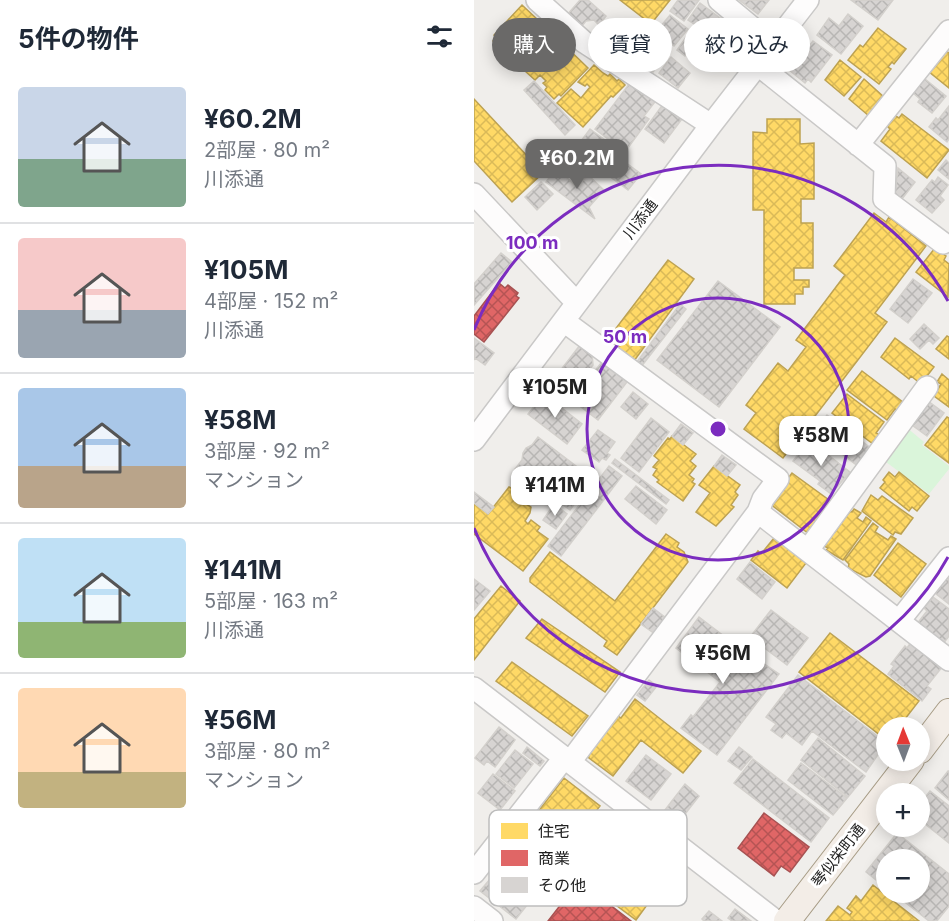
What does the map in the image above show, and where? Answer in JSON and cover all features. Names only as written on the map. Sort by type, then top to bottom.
[{"type":"main road","points":[[930,737],[949,712]]},
{"type":"main road","name":"琴似栄町通","points":[[787,921],[903,771]]},
{"type":"street","points":[[537,0],[584,42],[711,125]]},
{"type":"street","points":[[718,0],[740,18]]},
{"type":"street","name":"川添通","points":[[794,18],[808,0]]},
{"type":"street","points":[[858,145],[949,31]]},
{"type":"street","name":"川添通","points":[[474,440],[751,72]]},
{"type":"street","points":[[767,72],[885,166],[884,199],[947,242]]},
{"type":"street","points":[[474,194],[577,303]]},
{"type":"street","points":[[526,810],[758,512],[778,479],[565,322]]},
{"type":"street","points":[[808,550],[927,387]]},
{"type":"street","points":[[758,512],[949,660]]},
{"type":"street","points":[[899,621],[949,558]]},
{"type":"street","points":[[474,688],[632,810]]},
{"type":"street","points":[[687,852],[776,921]]},
{"type":"street","points":[[474,873],[489,855]]},
{"type":"street","points":[[474,907],[492,921]]},
{"type":"green space","points":[[906,427],[924,442],[922,445],[949,466],[929,494],[882,459]]},
{"type":"building: 住宅","points":[[620,0],[670,0],[656,18],[643,18]]},
{"type":"building: 住宅","points":[[522,5],[536,18],[510,18]]},
{"type":"building: 住宅","points":[[878,28],[906,49],[894,64],[892,62],[888,67],[891,69],[879,84],[848,60],[860,45],[863,47]]},
{"type":"building: 住宅","points":[[946,51],[949,53],[949,88],[929,72]]},
{"type":"building: 住宅","points":[[576,56],[588,68],[561,96],[559,94],[554,99],[545,90],[547,87],[543,83],[546,81],[540,75],[535,80],[526,72],[576,72]]},
{"type":"building: 住宅","points":[[840,60],[861,77],[844,96],[825,80]]},
{"type":"building: 住宅","points":[[588,71],[602,72],[608,76],[610,74],[617,81],[619,79],[625,85],[613,97],[611,96],[583,127],[557,103],[571,89],[581,98],[590,87],[578,82]]},
{"type":"building: 住宅","points":[[864,79],[884,97],[869,116],[849,99]]},
{"type":"building: 住宅","points":[[474,99],[543,173],[512,202],[474,161]]},
{"type":"building: 住宅","points":[[902,114],[949,150],[927,178],[881,141],[890,129],[886,125],[894,115],[899,118]]},
{"type":"building: 住宅","points":[[767,119],[800,119],[800,144],[814,143],[814,199],[801,199],[801,223],[813,223],[813,268],[794,268],[794,280],[809,280],[809,287],[803,287],[803,294],[795,294],[795,304],[764,304],[764,210],[753,210],[753,132],[767,133]]},
{"type":"building: 住宅","points":[[874,213],[886,222],[889,217],[926,246],[875,313],[887,322],[783,458],[744,429],[756,413],[746,405],[778,363],[788,371],[806,347],[796,340],[845,275],[834,266]]},
{"type":"building: 住宅","points":[[935,248],[946,256],[944,260],[949,264],[948,297],[916,272]]},
{"type":"building: 住宅","points":[[668,260],[694,279],[634,361],[607,340]]},
{"type":"building: 住宅","points":[[947,336],[949,337],[949,359],[936,349]]},
{"type":"building: 住宅","points":[[895,338],[934,367],[921,384],[911,376],[909,379],[881,357]]},
{"type":"building: 住宅","points":[[862,371],[904,403],[898,411],[895,409],[887,420],[847,390]]},
{"type":"building: 住宅","points":[[942,374],[949,380],[949,407],[934,396],[941,384],[937,382]]},
{"type":"building: 住宅","points":[[847,394],[884,422],[876,433],[880,435],[873,444],[832,413]]},
{"type":"building: 住宅","points":[[947,417],[949,418],[949,463],[925,445]]},
{"type":"building: 住宅","points":[[672,436],[696,454],[690,461],[696,466],[689,475],[694,479],[692,482],[695,484],[683,501],[657,482],[659,480],[653,475],[657,469],[653,467],[659,460],[654,456]]},
{"type":"building: 住宅","points":[[714,466],[740,485],[735,492],[738,495],[731,505],[734,507],[716,526],[696,512],[710,493],[699,485]]},
{"type":"building: 住宅","points":[[889,472],[895,477],[899,472],[929,496],[917,511],[912,507],[909,511],[880,488]]},
{"type":"building: 住宅","points":[[792,473],[833,503],[809,534],[769,503]]},
{"type":"building: 住宅","points":[[509,487],[528,496],[523,502],[531,507],[525,521],[528,524],[531,520],[540,527],[537,531],[548,539],[523,571],[474,534],[474,503],[488,514]]},
{"type":"building: 住宅","points":[[871,495],[878,500],[882,496],[913,518],[901,534],[895,532],[893,535],[862,511]]},
{"type":"building: 住宅","points":[[854,509],[861,513],[857,518],[863,522],[866,517],[871,521],[843,560],[822,545],[832,530],[835,532],[850,511]]},
{"type":"building: 住宅","points":[[873,523],[878,527],[875,532],[888,540],[891,536],[896,539],[870,576],[866,577],[848,568],[849,564],[845,560]]},
{"type":"building: 住宅","points":[[666,534],[679,543],[677,547],[684,552],[688,562],[617,655],[604,646],[607,641],[530,582],[530,578],[550,552],[615,601]]},
{"type":"building: 住宅","points":[[774,538],[806,563],[787,588],[751,560],[758,551],[761,554]]},
{"type":"building: 住宅","points":[[898,543],[926,564],[901,597],[874,575]]},
{"type":"building: 住宅","points":[[501,586],[520,601],[474,660],[474,619]]},
{"type":"building: 住宅","points":[[542,619],[620,672],[605,692],[526,638]]},
{"type":"building: 住宅","points":[[830,633],[919,701],[907,717],[876,717],[876,732],[799,672]]},
{"type":"building: 住宅","points":[[512,662],[588,716],[572,736],[496,681]]},
{"type":"building: 住宅","points":[[635,699],[701,751],[683,773],[641,740],[613,776],[589,758],[588,754],[618,716],[621,718]]},
{"type":"building: 住宅","points":[[564,778],[600,806],[597,810],[539,810]]},
{"type":"building: 住宅","points":[[873,885],[876,887],[876,903],[896,903],[919,921],[826,921],[838,906],[850,915],[852,912],[847,908],[856,896],[861,901]]},
{"type":"building: 住宅","points":[[617,906],[646,906],[636,920]]},
{"type":"building: 商業","points":[[499,283],[505,288],[508,285],[518,293],[516,296],[519,298],[484,342],[474,334],[474,316]]},
{"type":"building: 商業","points":[[764,813],[809,847],[790,872],[781,866],[774,876],[738,848]]},
{"type":"building: 商業","points":[[560,906],[612,906],[631,921],[548,921]]},
{"type":"building: その他","points":[[580,0],[588,0],[606,16],[604,18],[588,18],[581,27],[576,23],[576,18],[567,15]]},
{"type":"building: その他","points":[[678,0],[699,0],[684,21],[670,11]]},
{"type":"building: その他","points":[[739,0],[769,0],[758,14]]},
{"type":"building: その他","points":[[851,0],[893,0],[878,20]]},
{"type":"building: その他","points":[[700,3],[720,18],[689,18]]},
{"type":"building: その他","points":[[848,14],[863,26],[841,54],[817,35],[829,18],[839,26]]},
{"type":"building: その他","points":[[670,15],[684,26],[684,34],[674,46],[672,44],[672,18],[668,18]]},
{"type":"building: その他","points":[[684,40],[684,55],[677,50]]},
{"type":"building: その他","points":[[813,41],[832,55],[811,82],[808,79],[805,83],[791,72],[810,72],[810,45]]},
{"type":"building: その他","points":[[672,58],[684,68],[684,72],[690,73],[678,88],[659,73],[672,72]]},
{"type":"building: その他","points":[[633,79],[658,98],[644,116],[649,119],[625,152],[595,129]]},
{"type":"building: その他","points":[[925,79],[946,96],[932,113],[918,102],[920,99],[913,93]]},
{"type":"building: その他","points":[[534,81],[575,125],[565,135],[524,90]]},
{"type":"building: その他","points":[[666,100],[685,115],[664,143],[645,129]]},
{"type":"building: その他","points":[[949,106],[949,139],[947,142],[929,127]]},
{"type":"building: その他","points":[[590,129],[609,143],[597,159],[578,145]]},
{"type":"building: その他","points":[[614,154],[641,174],[628,190],[601,170]]},
{"type":"building: その他","points":[[946,160],[949,163],[949,179],[938,170]]},
{"type":"building: その他","points":[[556,168],[577,187],[588,175],[604,190],[589,207],[595,219],[546,182]]},
{"type":"building: その他","points":[[898,168],[915,182],[902,199],[895,194]]},
{"type":"building: その他","points":[[938,177],[948,185],[940,196],[944,200],[932,213],[916,200],[932,180],[935,182]]},
{"type":"building: その他","points":[[541,182],[553,194],[537,210],[525,197]]},
{"type":"building: その他","points":[[501,253],[512,262],[474,305],[474,284]]},
{"type":"building: その他","points":[[913,279],[932,293],[908,323],[890,309]]},
{"type":"building: その他","points":[[718,281],[780,327],[719,407],[657,360]]},
{"type":"building: その他","points":[[680,304],[686,309],[641,367],[636,363]]},
{"type":"building: その他","points":[[924,324],[939,338],[933,344],[929,340],[920,349],[910,339]]},
{"type":"building: その他","points":[[474,338],[494,353],[485,365],[475,358],[474,360]]},
{"type":"building: その他","points":[[580,345],[592,354],[593,365],[571,393],[553,380]]},
{"type":"building: その他","points":[[601,363],[627,382],[598,420],[572,400]]},
{"type":"building: その他","points":[[633,392],[648,404],[636,419],[621,407]]},
{"type":"building: その他","points":[[544,394],[582,424],[567,444],[528,414]]},
{"type":"building: その他","points":[[928,401],[944,413],[927,436],[912,425]]},
{"type":"building: その他","points":[[827,415],[872,449],[859,467],[834,448],[830,453],[810,437]]},
{"type":"building: その他","points":[[651,418],[669,432],[639,472],[621,458]]},
{"type":"building: その他","points":[[681,424],[693,433],[683,445],[672,436]]},
{"type":"building: その他","points":[[598,430],[615,442],[607,453],[610,455],[606,460],[602,458],[599,462],[582,450]]},
{"type":"building: その他","points":[[538,437],[593,479],[570,510],[515,469],[522,460],[526,448],[532,445]]},
{"type":"building: その他","points":[[809,440],[850,472],[831,494],[818,484],[820,481],[793,461]]},
{"type":"building: その他","points":[[722,455],[736,465],[727,476],[714,466]]},
{"type":"building: その他","points":[[615,459],[669,500],[666,504],[612,463]]},
{"type":"building: その他","points":[[609,466],[622,476],[561,556],[548,546]]},
{"type":"building: その他","points":[[636,486],[667,510],[656,524],[625,499]]},
{"type":"building: その他","points":[[474,492],[494,507],[488,514],[474,503]]},
{"type":"building: その他","points":[[554,504],[567,514],[556,529],[543,520]]},
{"type":"building: その他","points":[[750,562],[775,582],[762,599],[737,579]]},
{"type":"building: その他","points":[[947,577],[949,579],[949,604],[935,593]]},
{"type":"building: その他","points":[[474,579],[490,591],[474,610]]},
{"type":"building: その他","points":[[933,597],[949,609],[949,636],[943,644],[916,625],[927,611],[924,608]]},
{"type":"building: その他","points":[[653,608],[666,618],[655,634],[641,624]]},
{"type":"building: その他","points":[[771,610],[808,638],[787,665],[750,637]]},
{"type":"building: その他","points":[[699,617],[762,665],[763,663],[779,674],[717,755],[681,728],[691,715],[693,717],[720,682],[676,648]]},
{"type":"building: その他","points":[[911,642],[942,667],[927,686],[931,689],[922,701],[888,674],[894,666],[891,664]]},
{"type":"building: その他","points":[[798,675],[876,735],[876,758],[866,772],[812,731],[802,745],[786,733],[782,738],[771,730],[776,724],[766,717]]},
{"type":"building: その他","points":[[649,680],[657,686],[645,701],[637,695]]},
{"type":"building: その他","points":[[499,727],[515,740],[495,767],[487,761],[484,765],[475,758]]},
{"type":"building: その他","points":[[818,738],[865,776],[848,797],[801,760]]},
{"type":"building: その他","points":[[527,747],[544,761],[540,766],[523,753]]},
{"type":"building: その他","points":[[739,747],[752,757],[741,770],[728,761]]},
{"type":"building: その他","points":[[515,750],[533,764],[514,788],[496,774]]},
{"type":"building: その他","points":[[646,755],[671,774],[651,800],[626,781]]},
{"type":"building: その他","points":[[753,759],[829,818],[811,842],[734,783]]},
{"type":"building: その他","points":[[801,763],[847,798],[833,815],[788,780]]},
{"type":"building: その他","points":[[949,771],[949,800],[935,788]]},
{"type":"building: その他","points":[[493,774],[515,791],[500,810],[478,793]]},
{"type":"building: その他","points":[[685,784],[699,796],[687,812],[665,810]]},
{"type":"building: その他","points":[[930,791],[949,806],[949,843],[930,828]]},
{"type":"building: その他","points":[[894,837],[902,837],[917,849],[884,849]]},
{"type":"building: その他","points":[[876,859],[876,880],[866,872]]},
{"type":"building: その他","points":[[930,859],[949,874],[949,906],[937,921],[929,921],[906,903],[930,903]]},
{"type":"building: その他","points":[[489,880],[489,898],[480,891]]},
{"type":"building: その他","points":[[499,906],[526,906],[516,919]]},
{"type":"building: その他","points":[[735,909],[751,921],[732,921],[728,918]]},
{"type":"building: その他","points":[[709,911],[722,921],[704,921],[702,919]]}]
